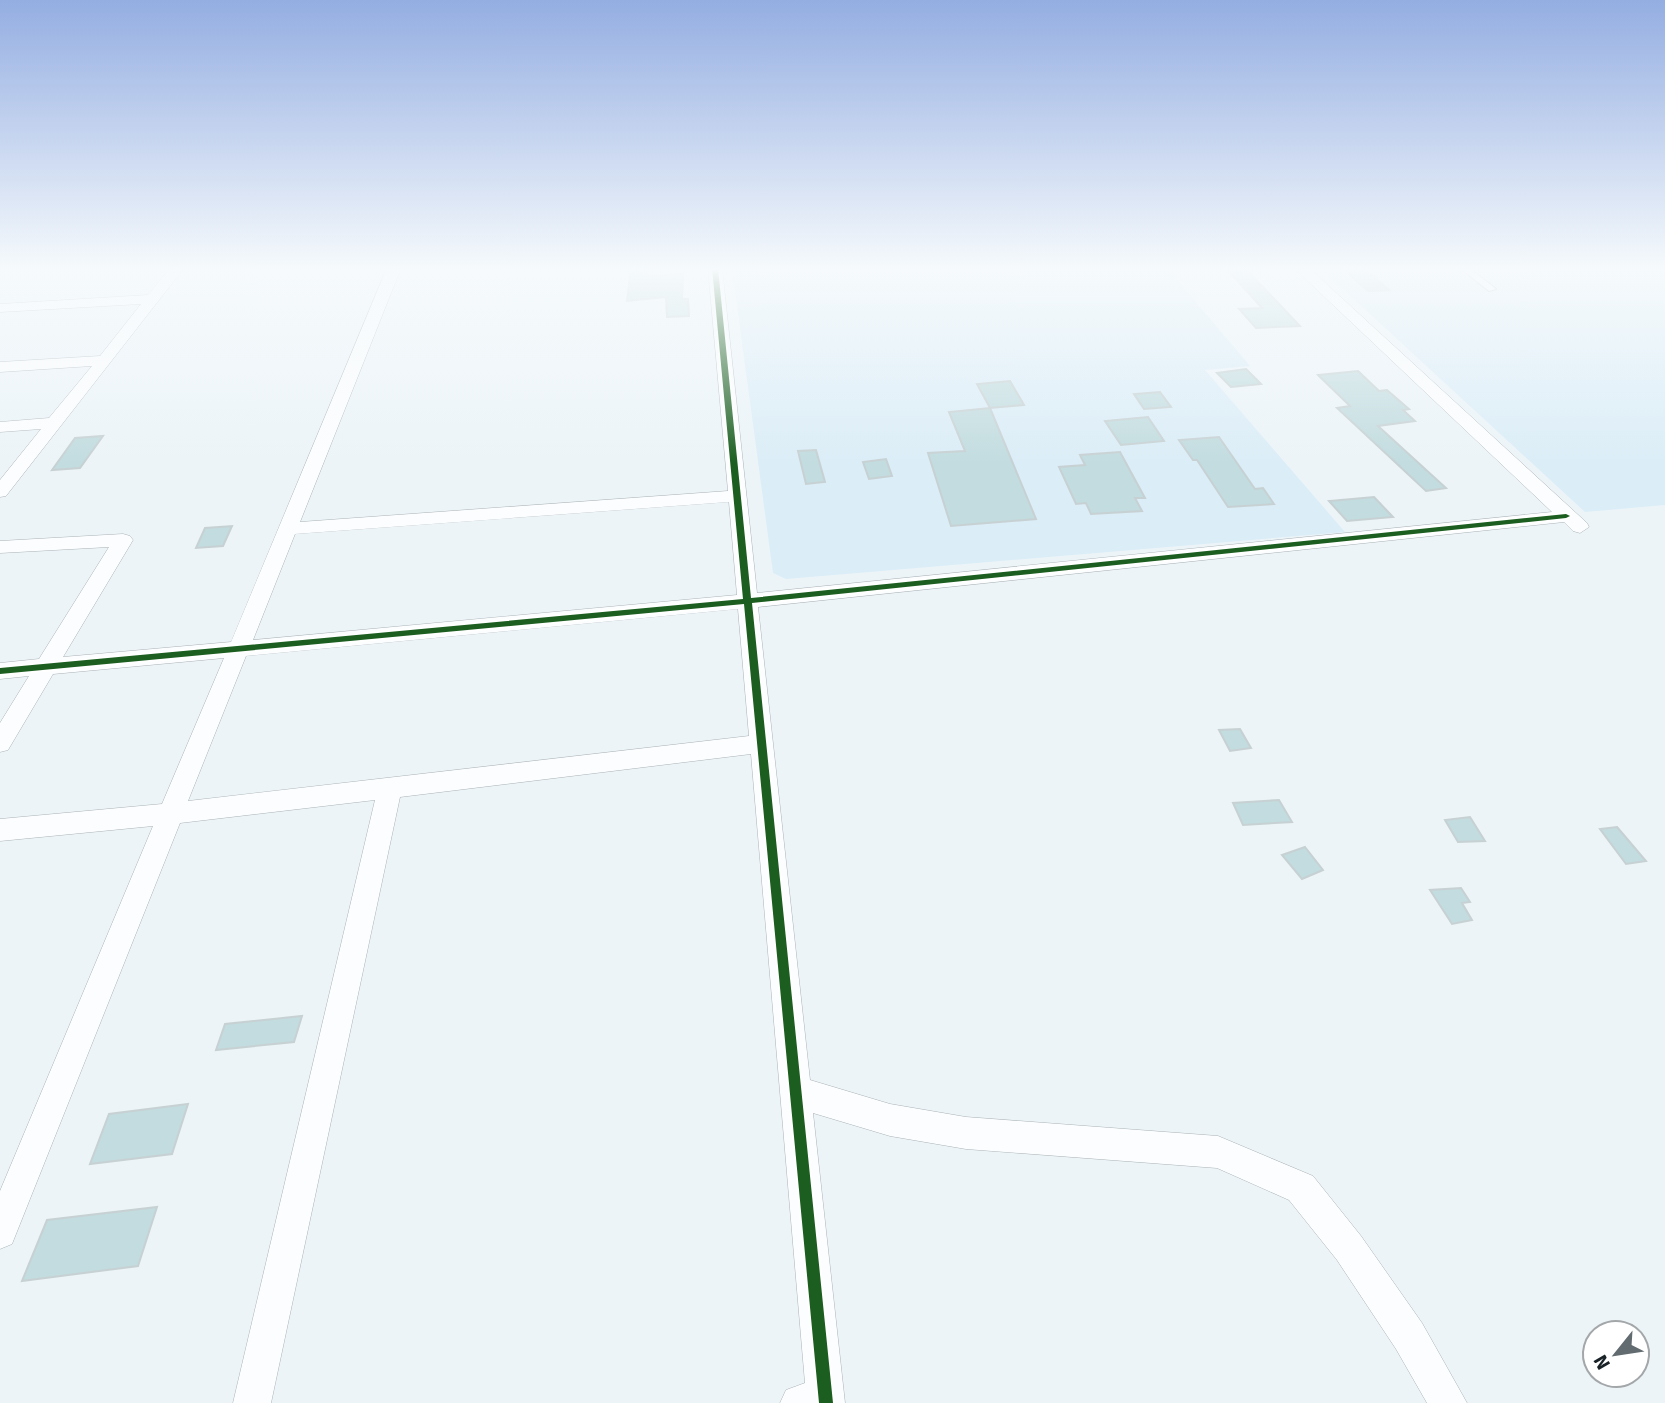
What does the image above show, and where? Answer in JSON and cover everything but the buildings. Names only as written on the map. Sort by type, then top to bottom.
[{"type":"street","points":[[0,492],[127,333]]},
{"type":"street","points":[[0,1232],[367,333]]},
{"type":"street","points":[[721,333],[794,1091],[817,1401]]},
{"type":"street","points":[[0,671],[1573,522],[1371,333]]},
{"type":"street","points":[[0,367],[106,360]]},
{"type":"street","points":[[0,427],[55,423]]},
{"type":"street","points":[[287,529],[736,496]]},
{"type":"street","points":[[0,547],[123,540],[0,743]]},
{"type":"street","points":[[0,830],[171,814],[760,744]]},
{"type":"street","points":[[252,1403],[390,788]]},
{"type":"street","points":[[794,1091],[890,1120],[966,1133],[1218,1152],[1301,1188],[1349,1248],[1394,1314],[1448,1403]]},
{"type":"shaded area","points":[[741,333],[1222,333],[1250,366],[1205,370],[1345,532],[786,579],[773,573]]},
{"type":"shaded area","points":[[1391,333],[1665,333],[1665,505],[1585,512]]},
{"type":"cycle path","points":[[721,333],[826,1403]]},
{"type":"cycle path","points":[[0,671],[746,601],[1566,516]]}]
